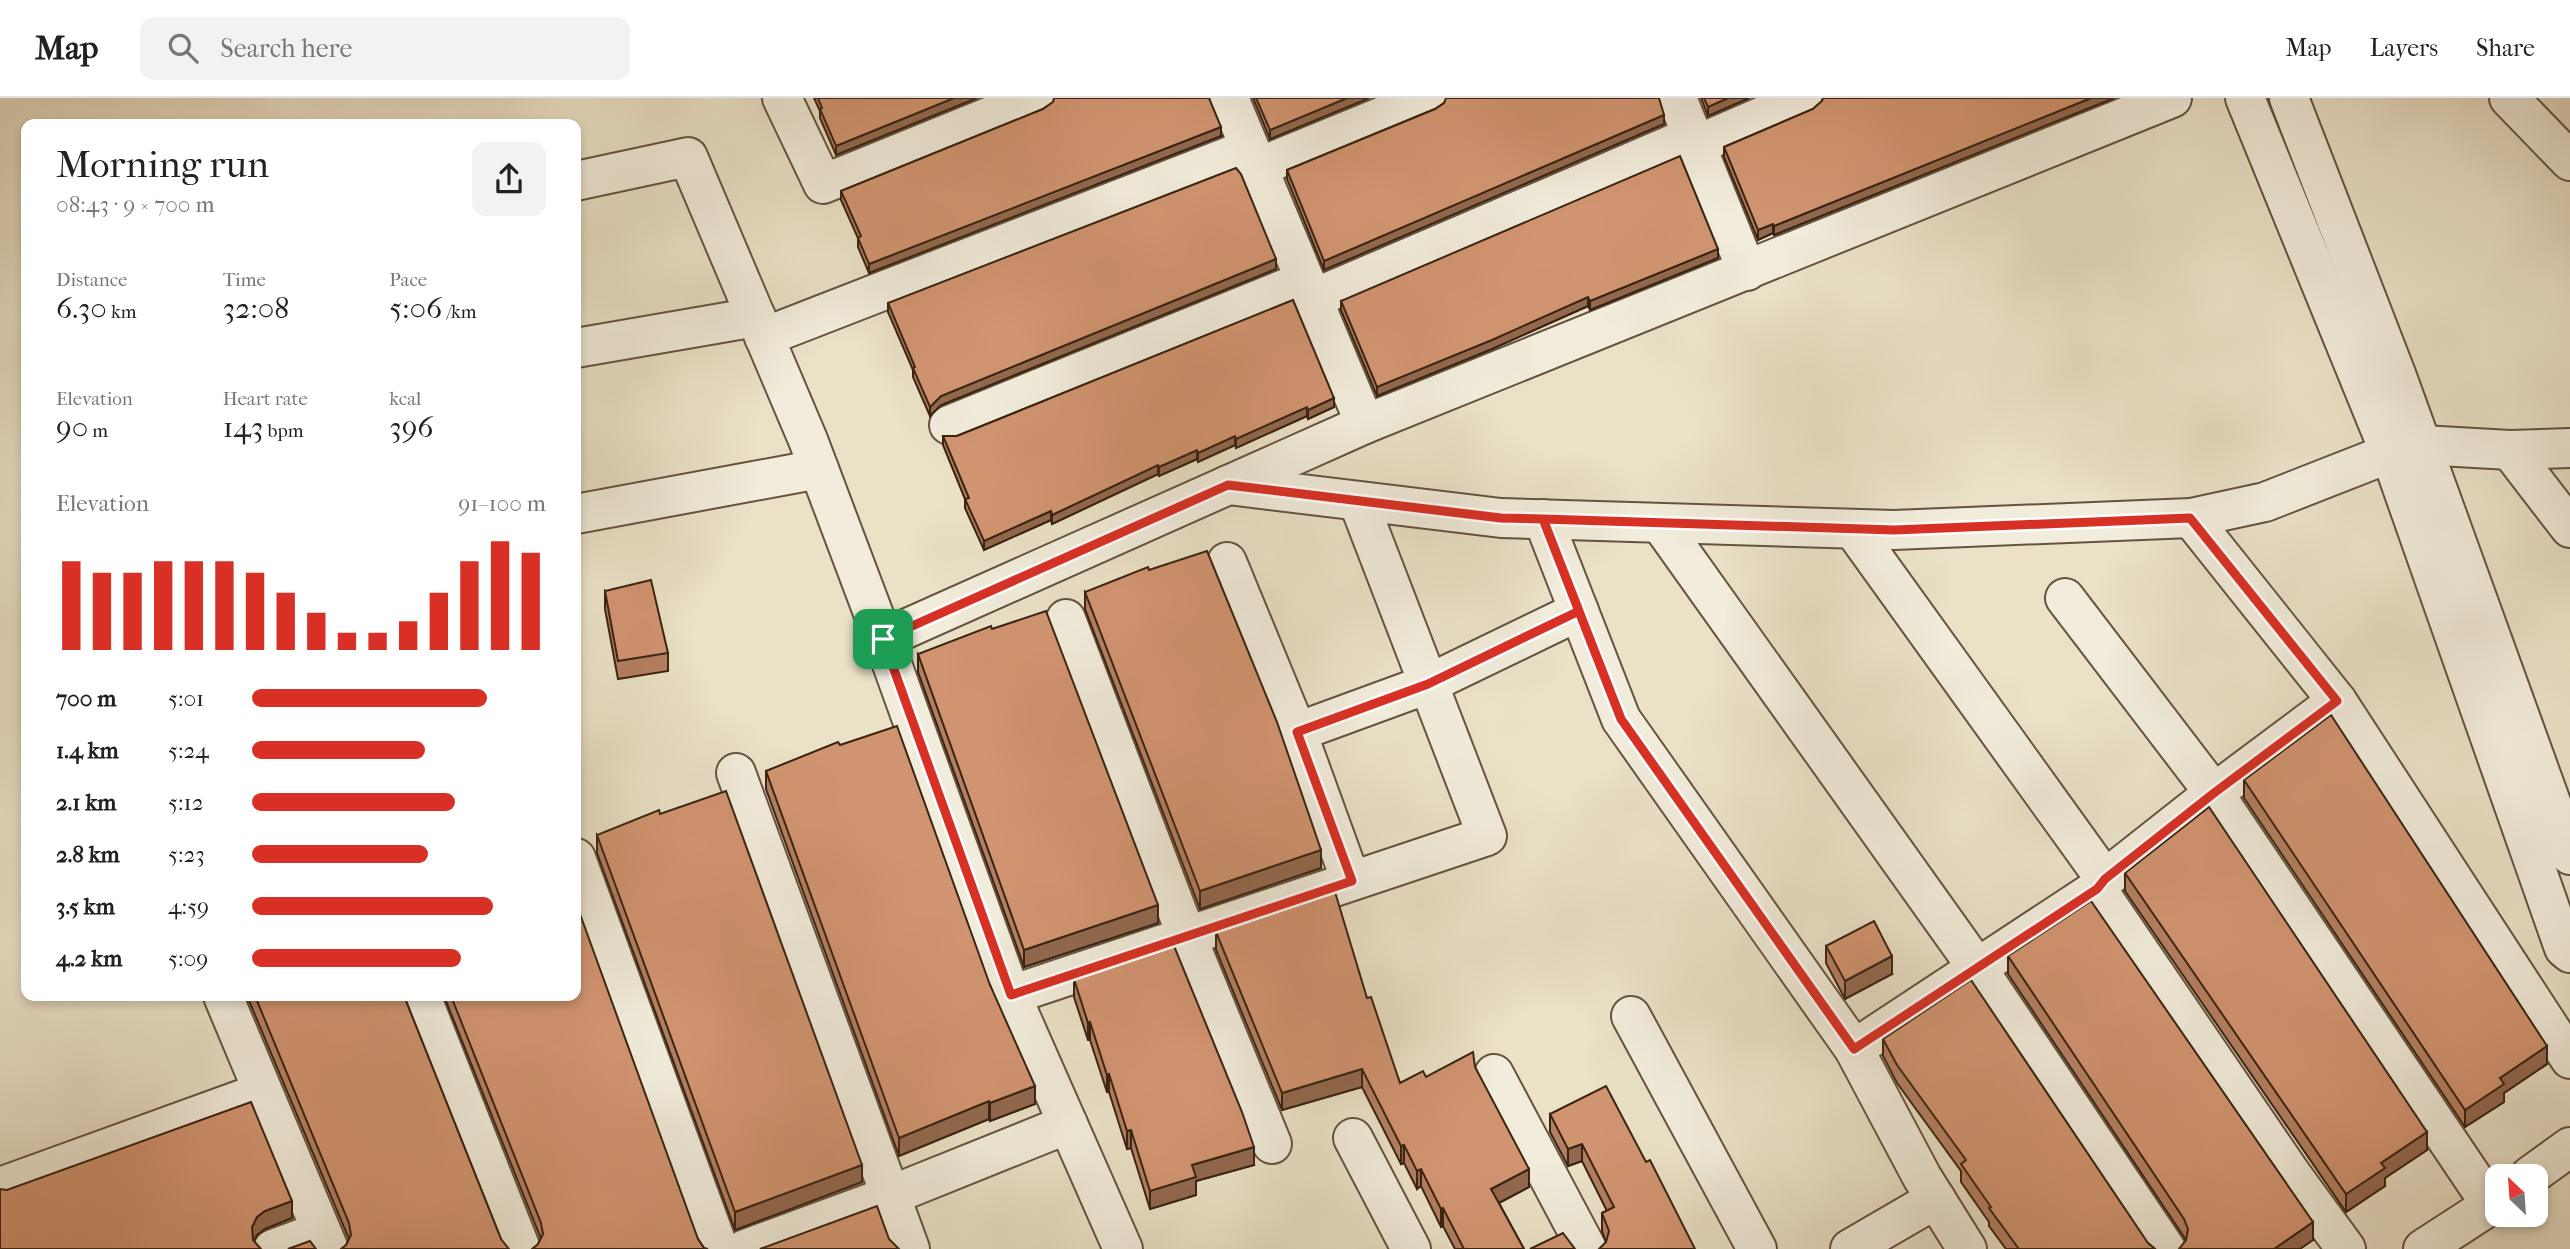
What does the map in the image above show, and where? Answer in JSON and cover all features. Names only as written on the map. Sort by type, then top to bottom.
[{"type":"street","points":[[782,98],[823,184],[1035,98]]},
{"type":"street","points":[[1228,98],[1365,424]]},
{"type":"street","points":[[581,347],[760,327],[1427,98]]},
{"type":"street","points":[[1677,98],[1747,271]]},
{"type":"street","points":[[949,425],[1308,290],[1804,98]]},
{"type":"street","points":[[883,639],[1365,424],[2172,98]]},
{"type":"street","points":[[2245,98],[2406,449],[2570,855]]},
{"type":"street","points":[[2289,98],[2568,949]]},
{"type":"street","points":[[2509,98],[2570,161]]},
{"type":"street","points":[[581,180],[688,157],[820,469],[1011,995],[1123,1249]]},
{"type":"street","points":[[1228,485],[1501,518],[1894,530],[2190,518],[2265,502],[2406,449],[2570,449]]},
{"type":"street","points":[[2510,450],[2570,528]]},
{"type":"street","points":[[581,513],[820,469]]},
{"type":"street","points":[[1011,995],[1487,836],[1358,501]]},
{"type":"street","points":[[2190,518],[2337,701],[2570,1059]]},
{"type":"street","points":[[1543,519],[1621,719],[1854,1049],[1936,1199],[1967,1249]]},
{"type":"street","points":[[1660,523],[1978,969],[2166,1249]]},
{"type":"street","points":[[1853,529],[2101,884],[2284,1164],[2346,1249]]},
{"type":"street","points":[[1227,562],[1297,732],[1352,881]]},
{"type":"street","points":[[2065,598],[2214,793],[2485,1190]]},
{"type":"street","points":[[1297,732],[1428,684],[1579,611]]},
{"type":"street","points":[[1066,619],[1187,937],[1272,1144]]},
{"type":"street","points":[[1854,1049],[1978,969],[2101,884],[2214,793],[2337,701]]},
{"type":"street","points":[[736,773],[910,1249]]},
{"type":"street","points":[[581,872],[719,1249]]},
{"type":"street","points":[[225,1001],[325,1240],[273,1249]]},
{"type":"street","points":[[423,1001],[521,1249]]},
{"type":"street","points":[[1631,1016],[1757,1249]]},
{"type":"street","points":[[1494,1074],[1587,1249]]},
{"type":"street","points":[[0,1187],[262,1092]]},
{"type":"street","points":[[745,1249],[889,1196],[1068,1124]]},
{"type":"street","points":[[1353,1138],[1411,1249]]},
{"type":"street","points":[[2547,1164],[2570,1147]]},
{"type":"street","points":[[1850,1249],[1936,1199]]},
{"type":"street","points":[[2423,1249],[2485,1209]]},
{"type":"building","points":[[818,98],[954,98],[836,146]]},
{"type":"building","points":[[1054,98],[1209,98],[1221,127],[869,264],[858,238],[861,236],[841,191],[1043,109],[1053,102]]},
{"type":"building","points":[[1256,98],[1347,98],[1270,130]]},
{"type":"building","points":[[1446,98],[1659,98],[1664,115],[1324,261],[1287,170],[1435,109],[1444,103]]},
{"type":"building","points":[[1704,98],[1728,98],[1708,107]]},
{"type":"building","points":[[1823,98],[2091,98],[1774,226],[1773,224],[1758,230],[1724,147],[1813,109]]},
{"type":"building","points":[[1680,156],[1718,249],[1590,301],[1588,297],[1377,387],[1341,301]]},
{"type":"building","points":[[1236,168],[1241,174],[1276,259],[941,396],[930,407],[888,303]]},
{"type":"building","points":[[1293,300],[1334,398],[1308,410],[1307,407],[1236,439],[1235,436],[1198,453],[1197,450],[1159,467],[1158,465],[1052,515],[1051,511],[984,541],[965,499],[969,498],[943,436],[957,436]]},
{"type":"building","points":[[1207,551],[1277,722],[1321,850],[1200,891],[1085,592],[1148,567],[1149,570]]},
{"type":"building","points":[[651,580],[668,653],[618,661],[605,591]]},
{"type":"building","points":[[1046,611],[1158,905],[1024,950],[918,654],[991,626],[992,629]]},
{"type":"building","points":[[2331,715],[2547,1046],[2500,1078],[2504,1084],[2465,1110],[2244,780]]},
{"type":"building","points":[[897,726],[990,985],[1035,1086],[990,1103],[989,1101],[899,1138],[766,771],[838,742],[840,745]]},
{"type":"building","points":[[726,791],[862,1165],[735,1212],[597,835],[659,810],[660,814]]},
{"type":"building","points":[[2209,807],[2427,1132],[2381,1163],[2385,1168],[2346,1194],[2125,873]]},
{"type":"building","points":[[1335,892],[1367,998],[1371,997],[1400,1083],[1423,1071],[1426,1077],[1473,1052],[1475,1067],[1529,1169],[1491,1189],[1524,1249],[1464,1249],[1421,1169],[1417,1171],[1404,1145],[1401,1146],[1362,1069],[1282,1093],[1216,932]]},
{"type":"building","points":[[2091,901],[2313,1222],[2274,1249],[2179,1249],[2186,1240],[2188,1229],[2184,1219],[2008,956]]},
{"type":"building","points":[[581,917],[698,1239],[704,1248],[708,1249],[532,1249],[543,1234],[453,1001],[581,1001]]},
{"type":"building","points":[[1874,921],[1892,956],[1845,981],[1826,946]]},
{"type":"building","points":[[1174,946],[1254,1147],[1192,1165],[1196,1177],[1150,1191],[1131,1130],[1127,1131],[1074,979]]},
{"type":"building","points":[[1971,980],[2148,1243],[2155,1249],[2019,1249],[1989,1208],[1991,1207],[1961,1164],[1966,1160],[1897,1065],[1883,1039]]},
{"type":"building","points":[[257,1001],[406,1001],[501,1239],[509,1249],[341,1249],[351,1235],[349,1223]]},
{"type":"building","points":[[1606,1086],[1646,1162],[1650,1160],[1695,1249],[1599,1249],[1606,1242],[1609,1231],[1602,1213],[1614,1207],[1582,1144],[1568,1149],[1550,1114]]},
{"type":"building","points":[[251,1102],[292,1201],[265,1211],[257,1217],[252,1227],[253,1240],[261,1249],[0,1249],[0,1189],[7,1190]]},
{"type":"building","points":[[877,1206],[889,1239],[899,1249],[760,1249]]},
{"type":"building","points":[[1563,1233],[1575,1249],[1530,1249]]},
{"type":"building","points":[[310,1241],[316,1249],[288,1249]]},
{"type":"route","points":[[883,639],[1011,995],[1352,881],[1297,732],[1428,684],[1579,611],[1543,519],[1894,530],[2190,518],[2337,701],[2214,793],[2105,879],[2097,889],[1854,1049],[1621,719],[1579,611],[1543,519],[1501,518],[1228,485],[883,639]]}]
